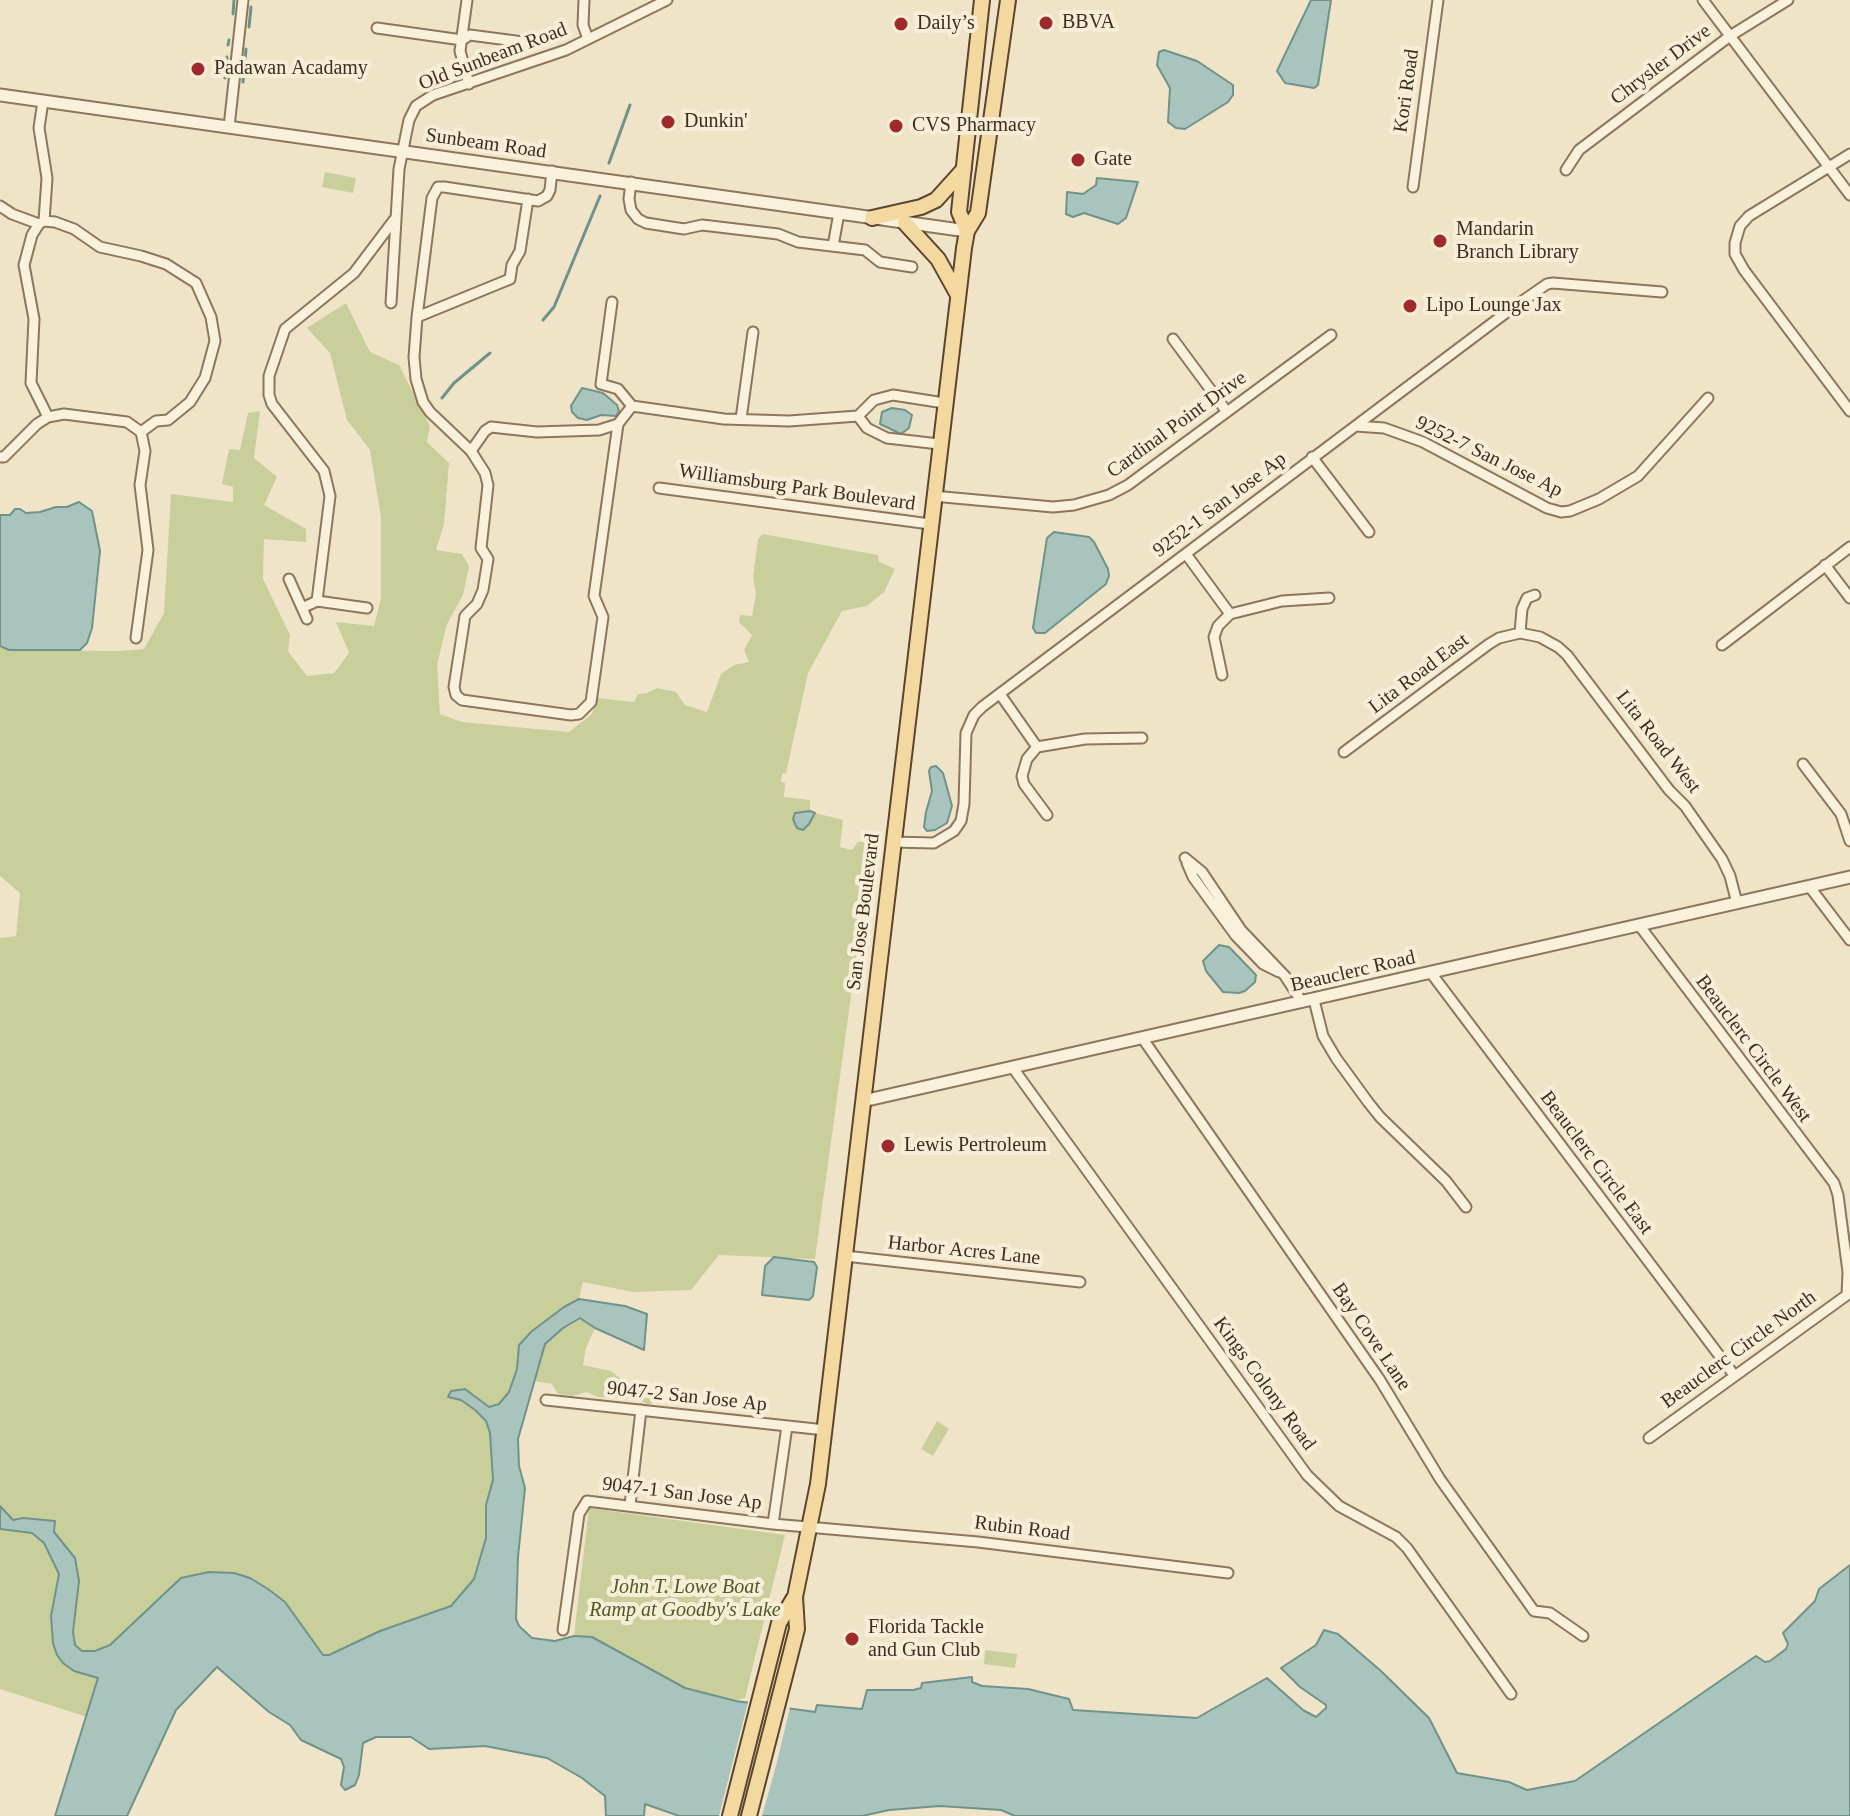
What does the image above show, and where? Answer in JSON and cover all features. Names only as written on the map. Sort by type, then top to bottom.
[{"type":"main road","name":"San Jose Boulevard","points":[[967,231],[959,212],[982,0]]},
{"type":"main road","name":"San Jose Boulevard","points":[[749,1816],[797,1629],[795,1597],[811,1526],[825,1430],[944,403],[967,231],[978,213],[1008,0]]},
{"type":"main road","points":[[872,218],[921,207],[936,200],[964,169]]},
{"type":"main road","points":[[905,223],[938,259],[958,295]]},
{"type":"main road","name":"San Jose Boulevard","points":[[730,1816],[779,1623],[795,1597]]},
{"type":"street","points":[[229,127],[243,0]]},
{"type":"street","points":[[467,0],[460,51],[469,84]]},
{"type":"street","points":[[584,0],[583,25],[588,39]]},
{"type":"street","name":"Old Sunbeam Road","points":[[391,303],[394,220],[401,150],[416,106],[433,95],[556,54],[667,0]]},
{"type":"street","name":"Kori Road","points":[[1413,187],[1438,0]]},
{"type":"street","points":[[1703,0],[1850,195]]},
{"type":"street","name":"Chrysler Drive","points":[[1566,170],[1579,150],[1730,36],[1788,0]]},
{"type":"street","points":[[377,28],[462,40],[470,35],[523,42]]},
{"type":"street","name":"Sunbeam Road","points":[[0,95],[42,106],[401,150],[967,231]]},
{"type":"street","points":[[42,106],[39,128],[47,178],[42,223],[27,250],[24,265],[34,319],[31,383],[48,417]]},
{"type":"street","points":[[1850,154],[1749,216],[1740,226],[1735,243],[1735,254],[1744,270],[1850,411]]},
{"type":"street","points":[[552,171],[547,196],[538,201],[444,187],[433,191],[417,317],[416,379],[423,402],[471,451],[485,473],[488,485],[481,548],[488,559],[483,590],[477,604],[465,616],[454,687],[456,695],[470,702],[571,715],[579,714],[591,702],[603,617],[594,596],[618,424],[632,406]]},
{"type":"street","points":[[631,182],[631,210],[646,223],[684,229],[702,225],[718,226],[778,234],[798,242],[865,250],[880,262],[912,267]]},
{"type":"street","points":[[417,317],[510,279],[512,265],[520,251],[528,199]]},
{"type":"street","points":[[0,206],[12,214],[74,229],[100,247],[166,264],[196,283],[211,317],[215,341],[205,378],[190,402],[168,420],[156,421],[141,432]]},
{"type":"street","points":[[833,246],[839,213]]},
{"type":"street","points":[[317,601],[330,496],[324,471],[272,404],[269,376],[285,329],[354,273],[394,220]]},
{"type":"street","name":"9252-1 San Jose Ap","points":[[892,842],[926,845],[944,839],[954,831],[963,813],[965,743],[974,715],[1312,457],[1547,284],[1662,292]]},
{"type":"street","points":[[612,302],[601,384],[618,389],[632,406],[741,419],[818,420],[858,416],[874,400],[893,395],[944,403]]},
{"type":"street","points":[[741,419],[753,332]]},
{"type":"street","name":"Cardinal Point Drive","points":[[933,496],[1053,507],[1095,500],[1128,485],[1331,335]]},
{"type":"street","points":[[1173,339],[1227,412]]},
{"type":"street","name":"9252-7 San Jose Ap","points":[[1356,426],[1384,428],[1423,442],[1547,508],[1561,512],[1587,505],[1638,476],[1708,398]]},
{"type":"street","points":[[0,457],[4,457],[37,424],[48,417],[64,414],[127,422],[141,432],[145,451],[140,485],[148,550],[136,638]]},
{"type":"street","points":[[858,416],[867,428],[887,438],[939,444]]},
{"type":"street","points":[[471,451],[491,427],[562,432],[599,430],[618,424]]},
{"type":"street","points":[[1312,457],[1369,532]]},
{"type":"street","name":"Williamsburg Park Boulevard","points":[[659,488],[930,524]]},
{"type":"street","points":[[1722,645],[1850,547]]},
{"type":"street","points":[[1186,554],[1230,614]]},
{"type":"street","points":[[1825,565],[1850,598]]},
{"type":"street","points":[[289,579],[307,619]]},
{"type":"street","points":[[1520,633],[1522,609],[1527,598],[1535,595]]},
{"type":"street","points":[[1222,675],[1214,637],[1218,626],[1230,614],[1282,601],[1329,598]]},
{"type":"street","points":[[302,608],[317,601],[367,608]]},
{"type":"street","name":"Lita Road East","points":[[1344,752],[1489,644],[1520,633]]},
{"type":"street","name":"Lita Road West","points":[[1520,633],[1548,641],[1567,655],[1711,842],[1730,876],[1737,903]]},
{"type":"street","points":[[1000,694],[1037,747]]},
{"type":"street","points":[[1047,815],[1024,784],[1022,776],[1027,759],[1037,747],[1085,739],[1142,738]]},
{"type":"street","points":[[1803,764],[1841,814],[1850,841]]},
{"type":"street","points":[[1227,917],[1202,872],[1185,858],[1193,877],[1227,917],[1308,1001],[1323,1036],[1380,1117],[1446,1181],[1466,1207]]},
{"type":"street","name":"Beauclerc Road","points":[[863,1101],[1850,877]]},
{"type":"street","points":[[1809,886],[1850,940]]},
{"type":"street","name":"Beauclerc Circle West","points":[[1639,925],[1834,1183],[1838,1195]]},
{"type":"street","name":"Beauclerc Circle East","points":[[1431,973],[1734,1375]]},
{"type":"street","name":"Bay Cove Lane","points":[[1143,1039],[1380,1380],[1440,1479],[1534,1611],[1550,1613],[1583,1636]]},
{"type":"street","name":"Kings Colony Road","points":[[1013,1068],[1307,1475],[1339,1506],[1396,1537],[1407,1548],[1511,1694]]},
{"type":"street","name":"Beauclerc Circle North","points":[[1649,1438],[1847,1295],[1848,1272],[1838,1195]]},
{"type":"street","name":"Harbor Acres Lane","points":[[845,1256],[1080,1282]]},
{"type":"street","name":"9047-2 San Jose Ap","points":[[546,1400],[825,1430]]},
{"type":"street","points":[[630,1505],[641,1410]]},
{"type":"street","points":[[773,1524],[787,1426]]},
{"type":"street","name":"9047-1 San Jose Ap","points":[[563,1630],[582,1505],[587,1501],[811,1526]]},
{"type":"street","name":"Rubin Road","points":[[811,1526],[978,1542],[1228,1573]]},
{"type":"green space","points":[[325,172],[356,178],[353,193],[322,187]]},
{"type":"green space","points":[[346,303],[370,352],[399,365],[430,426],[427,442],[449,463],[444,524],[436,550],[462,554],[469,566],[463,595],[447,624],[437,665],[440,714],[462,722],[569,732],[592,714],[597,698],[634,702],[638,694],[657,688],[676,692],[685,705],[707,712],[721,674],[734,665],[749,662],[744,650],[752,635],[739,622],[740,615],[752,616],[758,539],[763,534],[878,555],[879,562],[895,569],[884,592],[867,606],[842,611],[808,673],[786,773],[782,774],[781,782],[785,783],[784,797],[810,800],[810,811],[794,814],[809,824],[815,813],[843,820],[840,847],[852,850],[858,842],[865,842],[866,833],[873,835],[815,1259],[719,1255],[691,1290],[633,1292],[583,1282],[579,1299],[532,1331],[519,1345],[517,1369],[509,1392],[499,1403],[489,1407],[465,1389],[449,1397],[461,1400],[486,1421],[490,1433],[493,1480],[486,1505],[486,1538],[474,1579],[452,1606],[323,1656],[285,1603],[250,1578],[234,1573],[181,1579],[110,1645],[95,1651],[82,1651],[75,1645],[73,1632],[79,1581],[74,1558],[53,1532],[13,1520],[0,1506],[0,938],[16,936],[20,893],[0,876],[0,646],[9,650],[144,649],[164,613],[171,494],[233,502],[233,487],[222,484],[229,449],[240,450],[248,413],[260,411],[254,458],[277,477],[264,505],[306,529],[306,542],[264,539],[263,579],[290,635],[288,651],[307,676],[334,673],[349,653],[336,622],[374,626],[381,598],[381,518],[370,450],[347,420],[330,353],[307,328]]},
{"type":"green space","points":[[579,1318],[595,1328],[583,1365],[611,1371],[625,1382],[657,1393],[659,1400],[648,1405],[636,1398],[598,1397],[586,1392],[572,1396],[558,1394],[552,1384],[535,1381],[545,1344]]},
{"type":"green space","points":[[937,1421],[949,1429],[933,1456],[921,1449]]},
{"type":"green space","name":"John T. Lowe Boat Ramp at Goodby's Lake","points":[[589,1508],[785,1535],[745,1698],[736,1700],[685,1688],[592,1637],[574,1636]]},
{"type":"green space","points":[[0,1529],[32,1533],[44,1543],[59,1574],[52,1628],[86,1674],[98,1677],[87,1717],[0,1689]]},
{"type":"green space","points":[[985,1650],[1017,1654],[1015,1668],[984,1664]]},
{"type":"water","points":[[1311,0],[1331,0],[1318,85],[1314,88],[1285,83],[1277,71]]},
{"type":"water","points":[[1164,50],[1197,61],[1233,85],[1233,95],[1228,102],[1185,129],[1176,128],[1168,122],[1170,88],[1157,65],[1159,52]]},
{"type":"water","points":[[1097,178],[1138,182],[1126,218],[1118,224],[1084,213],[1073,217],[1066,214],[1067,192],[1083,194],[1096,185]]},
{"type":"water","points":[[582,388],[603,393],[617,405],[619,411],[616,416],[601,415],[587,420],[578,418],[571,406]]},
{"type":"water","points":[[892,408],[905,410],[912,415],[909,428],[901,434],[880,424],[882,412]]},
{"type":"water","points":[[79,502],[92,511],[100,551],[92,628],[87,643],[80,650],[9,650],[0,646],[0,515],[10,515],[15,509],[26,513],[40,512]]},
{"type":"water","points":[[1054,532],[1089,537],[1109,576],[1106,584],[1045,633],[1036,633],[1033,628],[1047,538]]},
{"type":"water","points":[[936,766],[943,773],[952,806],[947,823],[927,831],[924,827],[932,791],[929,771]]},
{"type":"water","points":[[795,813],[815,813],[809,824],[803,830],[797,828],[793,819]]},
{"type":"water","points":[[1219,945],[1229,947],[1256,975],[1255,982],[1245,991],[1223,992],[1206,971],[1203,961]]},
{"type":"water","points":[[774,1257],[814,1262],[817,1267],[813,1296],[809,1300],[762,1295],[765,1266]]},
{"type":"water","points":[[579,1299],[625,1306],[647,1314],[644,1350],[580,1318],[545,1344],[518,1439],[519,1466],[525,1488],[516,1619],[532,1638],[555,1641],[574,1636],[592,1637],[685,1688],[736,1701],[815,1712],[817,1705],[862,1709],[867,1690],[913,1690],[921,1688],[922,1683],[972,1677],[972,1682],[982,1686],[1028,1689],[1069,1699],[1073,1710],[1197,1718],[1267,1678],[1303,1710],[1316,1717],[1326,1705],[1300,1687],[1281,1668],[1316,1645],[1324,1630],[1338,1634],[1429,1718],[1457,1773],[1509,1782],[1527,1790],[1575,1781],[1756,1656],[1765,1662],[1770,1661],[1786,1649],[1788,1644],[1783,1633],[1815,1601],[1819,1589],[1850,1565],[1850,1816],[1015,1816],[1001,1810],[940,1806],[889,1810],[862,1816],[679,1816],[645,1804],[644,1816],[606,1816],[605,1796],[582,1778],[547,1758],[485,1746],[429,1749],[411,1737],[376,1737],[363,1743],[359,1775],[355,1785],[345,1790],[341,1785],[344,1767],[341,1759],[301,1740],[290,1725],[269,1712],[217,1667],[176,1710],[127,1816],[55,1816],[98,1678],[74,1671],[57,1655],[51,1616],[59,1574],[44,1543],[32,1533],[0,1529],[0,1506],[13,1520],[55,1521],[54,1532],[75,1558],[79,1581],[73,1632],[75,1645],[82,1651],[95,1651],[110,1645],[181,1578],[209,1572],[234,1573],[268,1589],[285,1602],[323,1655],[329,1655],[380,1631],[451,1606],[474,1579],[486,1538],[486,1505],[493,1480],[490,1433],[486,1421],[475,1410],[461,1400],[448,1397],[451,1391],[465,1389],[489,1407],[499,1404],[509,1392],[517,1369],[519,1345],[532,1331]]},
{"type":"pier","points":[[749,1698],[791,1703],[777,1762],[762,1816],[719,1816]]},
{"type":"waterway","points":[[233,14],[234,0]]},
{"type":"waterway","points":[[249,27],[251,7]]},
{"type":"waterway","points":[[228,45],[229,40]]},
{"type":"waterway","points":[[243,82],[246,49]]},
{"type":"waterway","points":[[225,78],[227,57]]},
{"type":"waterway","points":[[609,163],[630,105]]},
{"type":"waterway","points":[[543,320],[554,307],[600,196]]},
{"type":"waterway","points":[[442,398],[454,383],[490,353]]},
{"type":"place","name":"BBVA","points":[[1046,23]]},
{"type":"place","name":"Daily’s","points":[[901,24]]},
{"type":"place","name":"Padawan Acadamy","points":[[198,69]]},
{"type":"place","name":"Dunkin'","points":[[668,122]]},
{"type":"place","name":"CVS Pharmacy","points":[[896,126]]},
{"type":"place","name":"Gate","points":[[1078,160]]},
{"type":"place","name":"Mandarin Branch Library","points":[[1440,241]]},
{"type":"place","name":"Lipo Lounge Jax","points":[[1410,306]]},
{"type":"place","name":"Lewis Pertroleum","points":[[888,1146]]},
{"type":"place","name":"Florida Tackle and Gun Club","points":[[852,1639]]}]
